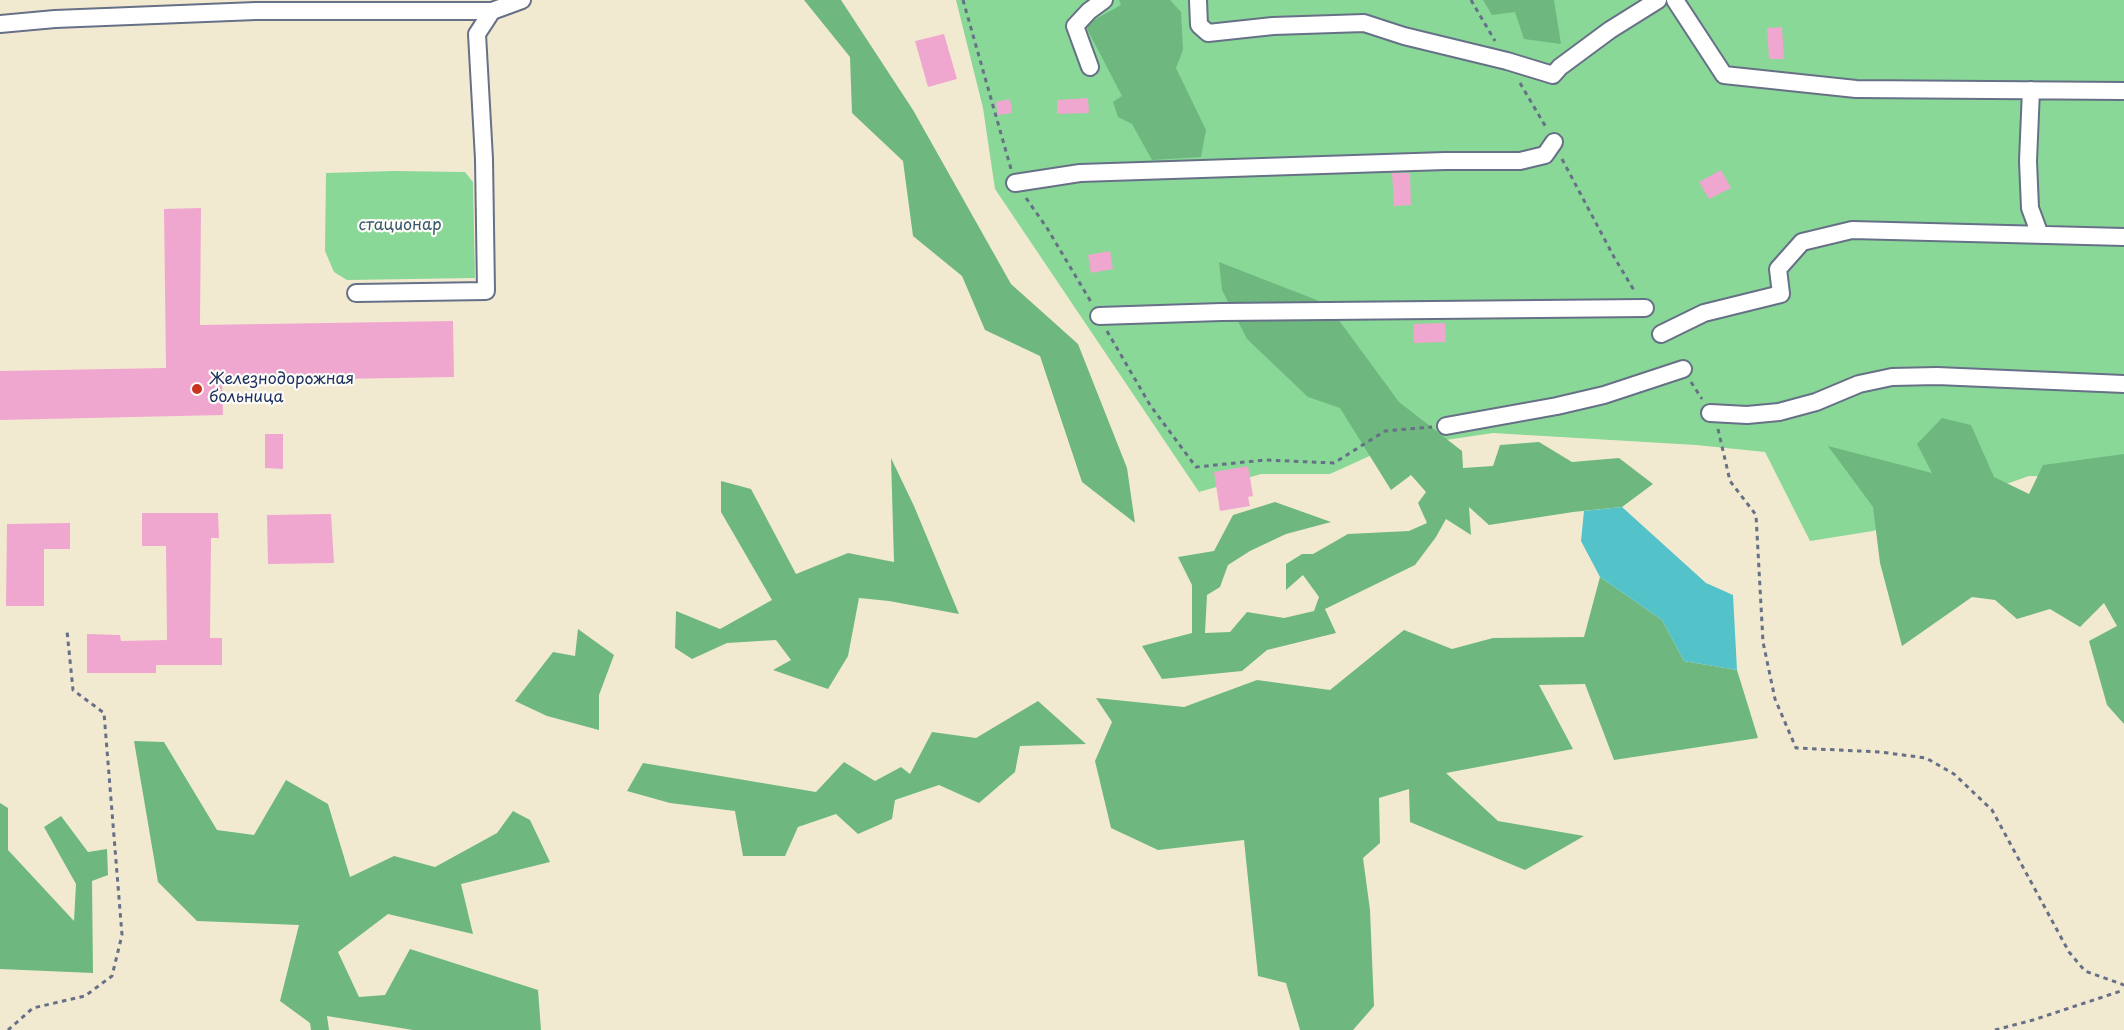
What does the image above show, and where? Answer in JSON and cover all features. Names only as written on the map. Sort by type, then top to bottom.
[{"type":"street","points":[[0,24],[55,18],[256,11],[492,11],[522,0]]},
{"type":"street","points":[[1090,67],[1075,26],[1089,11],[1104,0]]},
{"type":"street","points":[[1198,0],[1199,25],[1208,33],[1274,26],[1364,22],[1404,36],[1507,61],[1553,75],[1560,67],[1610,30],[1658,0]]},
{"type":"street","points":[[1676,0],[1724,75],[1856,89],[2124,91]]},
{"type":"street","points":[[356,293],[486,291],[484,159],[477,34],[492,11]]},
{"type":"street","points":[[2031,90],[2028,161],[2030,208],[2040,235]]},
{"type":"street","points":[[1015,183],[1080,174],[1445,161],[1520,161],[1545,155],[1554,142]]},
{"type":"street","points":[[1661,334],[1704,314],[1780,294],[1778,269],[1802,243],[1852,230],[2124,237]]},
{"type":"street","points":[[1099,316],[1221,312],[1645,308]]},
{"type":"street","points":[[1446,426],[1557,406],[1683,369]]},
{"type":"street","points":[[1710,413],[1747,415],[1779,412],[1816,402],[1858,384],[1892,377],[1937,376],[2124,384]]},
{"type":"path","points":[[1472,0],[1554,142],[1614,257],[1645,308]]},
{"type":"path","points":[[1683,369],[1718,425],[1730,481],[1756,515],[1763,642],[1775,699],[1796,748],[1880,752],[1926,758],[1954,774],[1992,810],[2069,952],[2085,971],[2124,985]]},
{"type":"path","points":[[8,1030],[33,1008],[85,996],[112,976],[122,935],[104,713],[73,690],[67,631]]},
{"type":"path","points":[[1995,1030],[2124,990]]},
{"type":"green space","points":[[804,0],[841,0],[913,110],[1011,284],[1078,344],[1127,468],[1135,523],[1082,482],[1040,356],[985,330],[962,276],[913,236],[903,161],[852,113],[850,57]]},
{"type":"green space","points":[[956,0],[2124,0],[2124,479],[2029,476],[1873,531],[1810,541],[1765,452],[1696,445],[1493,433],[1385,449],[1330,474],[1261,474],[1199,492],[995,189],[983,108]]},
{"type":"green space","points":[[1119,0],[1170,0],[1181,12],[1183,50],[1176,68],[1206,130],[1201,157],[1152,160],[1132,124],[1118,117],[1113,102],[1122,96],[1085,25],[1121,5]]},
{"type":"green space","points":[[1483,0],[1554,0],[1561,44],[1524,39],[1515,12],[1492,15]]},
{"type":"green space","name":"стационар","points":[[465,172],[473,182],[475,278],[347,280],[334,272],[325,251],[326,173]]},
{"type":"green space","points":[[1219,262],[1327,304],[1399,402],[1462,451],[1463,468],[1493,466],[1500,445],[1539,442],[1572,462],[1619,458],[1653,484],[1622,507],[1489,525],[1469,507],[1471,535],[1446,519],[1415,565],[1325,609],[1336,633],[1267,650],[1242,671],[1162,679],[1142,646],[1192,633],[1192,585],[1178,557],[1214,551],[1233,515],[1275,502],[1331,522],[1286,534],[1250,551],[1228,565],[1220,587],[1207,595],[1205,633],[1230,632],[1247,612],[1284,618],[1314,611],[1319,597],[1303,575],[1286,590],[1286,564],[1302,554],[1313,554],[1348,534],[1409,531],[1427,523],[1418,503],[1426,492],[1411,475],[1391,490],[1340,408],[1308,397],[1247,339],[1222,290]]},
{"type":"green space","points":[[1942,418],[1971,425],[1994,477],[2029,494],[2043,465],[2124,454],[2124,724],[2107,705],[2089,641],[2117,626],[2104,603],[2080,627],[2050,609],[2017,619],[1995,600],[1972,597],[1902,646],[1880,563],[1873,507],[1828,446],[1932,473],[1917,444]]},
{"type":"green space","points":[[891,458],[914,506],[959,614],[859,598],[848,656],[828,689],[773,670],[791,660],[776,640],[727,643],[692,659],[675,648],[676,611],[720,629],[772,600],[721,512],[721,481],[751,489],[796,574],[848,553],[894,562]]},
{"type":"green space","points":[[1600,577],[1662,620],[1684,661],[1737,670],[1758,738],[1614,760],[1585,684],[1539,685],[1573,749],[1446,773],[1498,821],[1584,836],[1525,870],[1410,822],[1409,789],[1379,798],[1380,843],[1363,858],[1370,910],[1374,1006],[1353,1030],[1300,1030],[1286,983],[1258,976],[1244,840],[1158,850],[1111,828],[1095,761],[1112,722],[1096,698],[1184,707],[1257,680],[1330,690],[1404,630],[1452,649],[1493,638],[1584,637]]},
{"type":"green space","points":[[578,629],[614,655],[599,695],[599,730],[547,716],[515,701],[553,652],[575,656]]},
{"type":"green space","points":[[1038,701],[1086,744],[1020,746],[1015,772],[979,803],[939,785],[895,800],[892,819],[858,834],[836,814],[798,827],[785,856],[743,856],[735,811],[670,803],[627,791],[643,763],[816,792],[844,762],[875,781],[901,767],[910,774],[932,732],[976,738]]},
{"type":"green space","points":[[134,741],[164,742],[217,830],[254,835],[286,780],[328,804],[350,877],[394,856],[435,867],[497,833],[513,811],[530,820],[550,862],[461,884],[473,934],[388,914],[338,952],[359,997],[385,995],[410,949],[538,990],[541,1030],[413,1030],[327,1016],[329,1030],[311,1030],[310,1023],[280,1001],[299,925],[197,921],[158,882]]},
{"type":"green space","points":[[0,803],[8,808],[8,850],[74,921],[76,884],[44,827],[61,816],[88,852],[107,849],[108,875],[92,881],[93,973],[0,969]]},
{"type":"water","points":[[1622,507],[1706,583],[1733,595],[1737,670],[1684,661],[1662,620],[1600,577],[1581,541],[1584,511]]},
{"type":"building","points":[[1782,27],[1784,59],[1769,59],[1767,28]]},
{"type":"building","points":[[944,34],[957,79],[928,87],[915,41]]},
{"type":"building","points":[[1088,98],[1089,113],[1057,114],[1057,100]]},
{"type":"building","points":[[1010,99],[1012,113],[998,115],[996,102]]},
{"type":"building","points":[[1721,170],[1731,188],[1709,199],[1699,182]]},
{"type":"building","points":[[1392,173],[1410,173],[1411,205],[1394,206]]},
{"type":"building","points":[[201,208],[200,325],[453,321],[454,377],[222,381],[223,415],[0,420],[0,371],[166,368],[164,209]]},
{"type":"building","points":[[1110,251],[1113,269],[1091,273],[1088,255]]},
{"type":"building","points":[[1445,323],[1446,342],[1414,343],[1413,324]]},
{"type":"building","points":[[265,434],[283,434],[283,469],[265,468]]},
{"type":"building","points":[[1248,466],[1253,496],[1248,497],[1250,506],[1220,511],[1214,472]]},
{"type":"building","points":[[142,513],[218,513],[219,538],[211,538],[210,638],[222,638],[222,665],[156,665],[156,673],[87,673],[87,634],[120,635],[121,641],[167,640],[166,546],[142,546]]},
{"type":"building","points":[[331,514],[334,563],[268,564],[267,515]]},
{"type":"building","points":[[70,523],[70,549],[44,549],[44,606],[6,606],[7,524]]},
{"type":"place","name":"Железнодорожная больница","points":[[197,389]]}]
